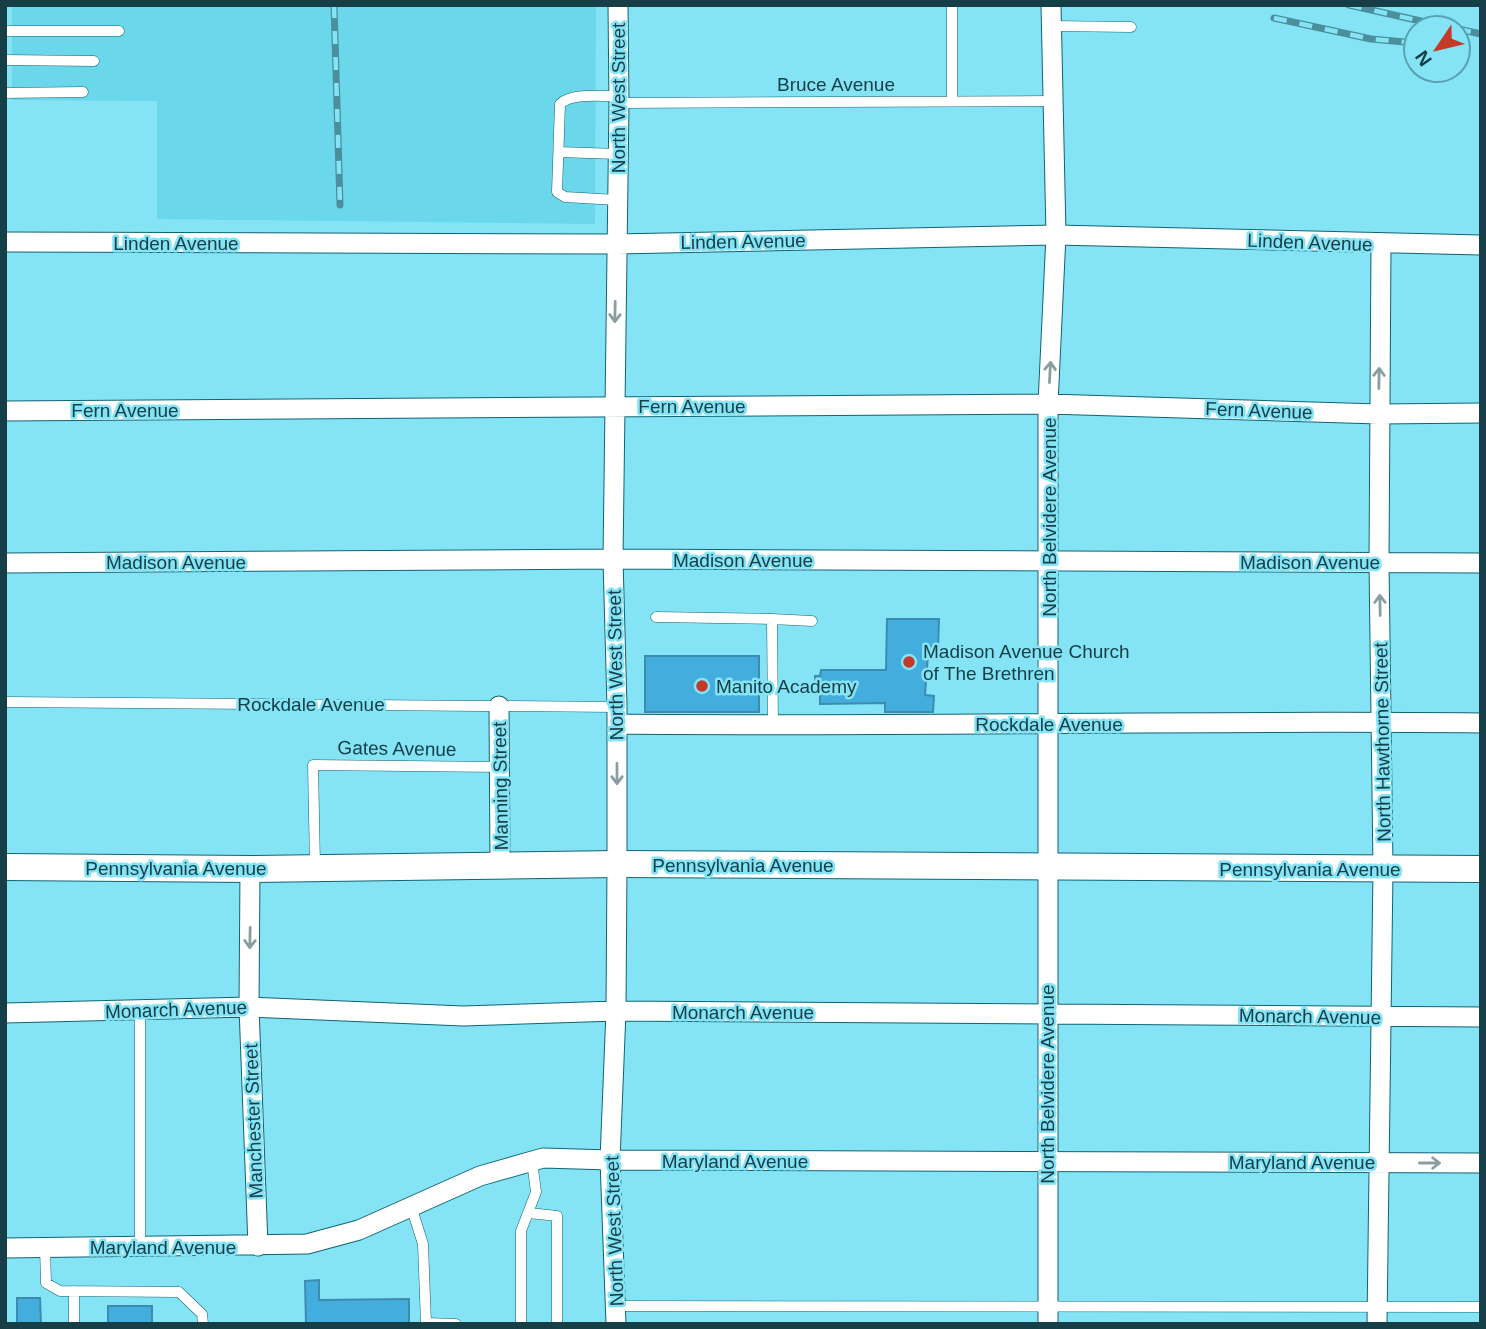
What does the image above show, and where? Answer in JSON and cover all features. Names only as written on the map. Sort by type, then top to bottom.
[{"type":"street","name":"North West Street","points":[[616,1315],[610,1160],[616,1012],[617,715],[613,559],[618,5]]},
{"type":"street","name":"North Belvidere Avenue","points":[[1048,1315],[1048,404],[1056,235],[1051,5]]},
{"type":"street","name":"Linden Avenue","points":[[5,242],[616,244],[1056,235],[1481,246]]},
{"type":"street","name":"North Hawthorne Street","points":[[1377,1315],[1383,870],[1379,562],[1381,244]]},
{"type":"street","name":"Fern Avenue","points":[[5,411],[1048,404],[1379,414],[1481,413]]},
{"type":"street","name":"Madison Avenue","points":[[5,563],[613,559],[1481,563]]},
{"type":"street","name":"Manning Street","points":[[499,706],[500,866]]},
{"type":"street","name":"Rockdale Avenue","points":[[617,715],[773,726],[1481,723]]},
{"type":"street","name":"Pennsylvania Avenue","points":[[5,867],[316,869],[617,864],[1481,869]]},
{"type":"street","name":"Manchester Street","points":[[250,869],[249,1007],[258,1246]]},
{"type":"street","name":"Monarch Avenue","points":[[5,1013],[249,1007],[463,1016],[616,1012],[1481,1017]]},
{"type":"street","name":"Maryland Avenue","points":[[5,1248],[307,1244],[359,1230],[481,1176],[543,1158],[1481,1163]]},
{"type":"lane","points":[[952,102],[953,5]]},
{"type":"lane","points":[[1051,26],[1131,27]]},
{"type":"lane","points":[[5,31],[118,32]]},
{"type":"lane","points":[[5,60],[94,61]]},
{"type":"lane","points":[[5,93],[83,92]]},
{"type":"lane","name":"Bruce Avenue","points":[[559,152],[560,104],[562,100],[571,98],[1053,101]]},
{"type":"lane","points":[[617,200],[560,196],[557,192],[559,152],[618,154]]},
{"type":"lane","points":[[656,617],[812,621]]},
{"type":"lane","points":[[772,619],[773,726]]},
{"type":"lane","name":"Rockdale Avenue","points":[[5,702],[499,706],[617,715]]},
{"type":"lane","name":"Gates Avenue","points":[[316,869],[313,765],[499,767]]},
{"type":"lane","points":[[140,1011],[140,1247]]},
{"type":"lane","points":[[521,1324],[520,1231],[536,1192],[532,1161]]},
{"type":"lane","points":[[411,1206],[423,1244],[426,1324],[456,1324]]},
{"type":"lane","points":[[529,1213],[556,1216],[557,1324]]},
{"type":"lane","points":[[45,1247],[46,1283],[60,1291],[179,1292],[202,1314],[203,1324]]},
{"type":"lane","points":[[74,1291],[74,1324]]},
{"type":"lane","points":[[616,1315],[1377,1315],[1481,1307]]},
{"type":"shaded area","points":[[12,5],[596,5],[595,224],[157,219],[157,101],[12,100]]},
{"type":"building","name":"Madison Avenue Church of The Brethren","points":[[887,619],[939,619],[938,652],[928,655],[925,695],[934,696],[933,712],[885,712],[885,703],[820,704],[820,692],[816,692],[815,676],[820,676],[821,670],[886,670]]},
{"type":"building","name":"Manito Academy","points":[[645,656],[759,656],[759,712],[645,712]]},
{"type":"building","points":[[319,1280],[319,1300],[409,1299],[409,1324],[306,1324],[305,1281]]},
{"type":"building","points":[[17,1298],[40,1298],[41,1324],[17,1324]]},
{"type":"building","points":[[108,1306],[152,1306],[152,1324],[108,1324]]},
{"type":"railway","points":[[334,5],[340,205]]},
{"type":"railway","points":[[1349,5],[1402,17]]},
{"type":"railway","points":[[1274,18],[1371,39],[1402,42]]},
{"type":"railway","points":[[1472,32],[1481,34]]},
{"type":"place","name":"Madison Avenue Church of The Brethren","points":[[909,662]]},
{"type":"place","name":"Manito Academy","points":[[702,686]]}]
